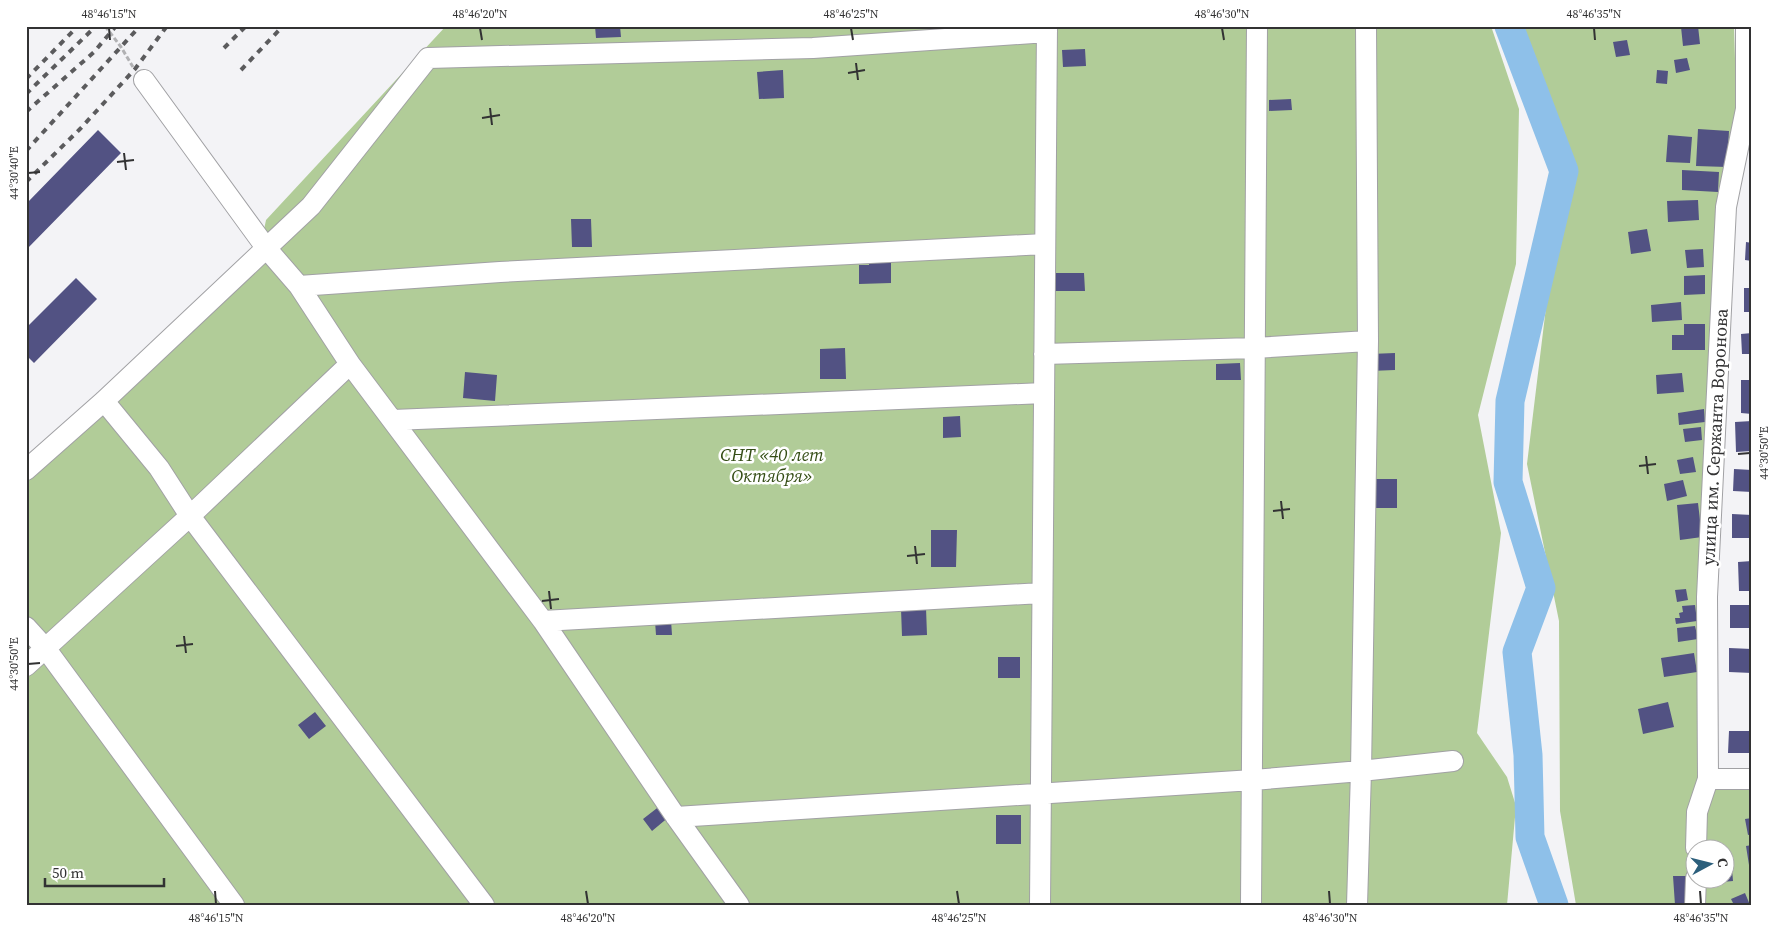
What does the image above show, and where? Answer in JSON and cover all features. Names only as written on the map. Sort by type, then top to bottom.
[{"type":"street","points":[[1251,905],[1257,26]]},
{"type":"street","points":[[1357,905],[1368,341],[1366,26]]},
{"type":"street","name":"улица им. Сержанта Воронова","points":[[1696,838],[1697,812],[1708,779],[1708,597],[1726,207],[1749,109],[1746,26]]},
{"type":"street","points":[[26,470],[104,401],[311,206],[428,58],[813,48],[1047,29],[1040,905]]},
{"type":"street","points":[[144,80],[267,248],[299,286],[350,364],[543,621],[676,817],[739,905]]},
{"type":"street","points":[[299,286],[500,272],[1046,244]]},
{"type":"street","points":[[1044,354],[1254,348],[1368,341]]},
{"type":"street","points":[[26,666],[190,516],[350,364]]},
{"type":"street","points":[[393,420],[1044,393]]},
{"type":"street","points":[[104,401],[159,468],[190,516],[484,905]]},
{"type":"street","points":[[543,621],[1042,593]]},
{"type":"street","points":[[26,627],[46,649],[234,905]]},
{"type":"street","points":[[676,817],[1253,780],[1361,772],[1453,761]]},
{"type":"street","points":[[1708,779],[1752,779]]},
{"type":"street","points":[[1695,905],[1696,888]]},
{"type":"path","points":[[105,26],[121,47],[134,69],[144,80]]},
{"type":"green space","name":"СНТ «40 лет Октября»","points":[[446,26],[1491,26],[1519,109],[1516,264],[1478,415],[1501,533],[1477,733],[1507,777],[1516,806],[1507,905],[26,905],[26,465],[260,249],[266,220]]},
{"type":"green space","points":[[1519,26],[1734,26],[1737,124],[1704,769],[1752,777],[1752,905],[1576,905],[1560,811],[1559,621],[1527,464],[1564,159]]},
{"type":"building","points":[[595,26],[620,26],[621,37],[596,38]]},
{"type":"building","points":[[1698,26],[1700,44],[1683,46],[1681,27]]},
{"type":"building","points":[[1627,40],[1630,55],[1616,57],[1613,42]]},
{"type":"building","points":[[1085,49],[1086,66],[1063,67],[1062,50]]},
{"type":"building","points":[[1687,58],[1690,70],[1676,73],[1674,60]]},
{"type":"building","points":[[783,70],[784,98],[759,99],[757,72]]},
{"type":"building","points":[[1657,70],[1668,71],[1667,84],[1656,83]]},
{"type":"building","points":[[1291,99],[1292,110],[1269,111],[1269,100]]},
{"type":"building","points":[[1698,129],[1729,131],[1727,167],[1696,166]]},
{"type":"building","points":[[98,130],[121,153],[26,250],[26,201],[28,202]]},
{"type":"building","points":[[1668,135],[1692,137],[1690,163],[1666,162]]},
{"type":"building","points":[[1682,170],[1719,172],[1718,192],[1682,190]]},
{"type":"building","points":[[1698,200],[1699,220],[1668,222],[1667,201]]},
{"type":"building","points":[[571,219],[591,219],[592,247],[572,247]]},
{"type":"building","points":[[1647,229],[1651,251],[1631,254],[1628,232]]},
{"type":"building","points":[[1746,242],[1752,243],[1752,261],[1745,260]]},
{"type":"building","points":[[1703,249],[1704,267],[1687,268],[1685,250]]},
{"type":"building","points":[[891,257],[891,283],[859,284],[859,265],[869,265],[869,258]]},
{"type":"building","points":[[1053,273],[1084,273],[1085,291],[1053,291]]},
{"type":"building","points":[[1705,275],[1705,294],[1684,295],[1684,276]]},
{"type":"building","points":[[76,278],[97,299],[34,363],[26,355],[26,328]]},
{"type":"building","points":[[1744,288],[1752,288],[1752,312],[1744,312]]},
{"type":"building","points":[[1681,302],[1682,320],[1652,322],[1651,305]]},
{"type":"building","points":[[1684,324],[1705,324],[1705,350],[1672,350],[1672,335],[1684,335]]},
{"type":"building","points":[[1752,333],[1752,354],[1742,354],[1741,334]]},
{"type":"building","points":[[845,348],[846,379],[820,379],[820,349]]},
{"type":"building","points":[[1395,353],[1395,370],[1370,371],[1370,354]]},
{"type":"building","points":[[1240,363],[1241,380],[1216,380],[1216,364]]},
{"type":"building","points":[[465,372],[497,375],[495,401],[463,398]]},
{"type":"building","points":[[1682,373],[1684,392],[1657,394],[1656,375]]},
{"type":"building","points":[[1741,380],[1752,380],[1752,414],[1741,413]]},
{"type":"building","points":[[1704,409],[1705,422],[1679,425],[1678,413]]},
{"type":"building","points":[[960,416],[961,437],[943,438],[943,417]]},
{"type":"building","points":[[1752,421],[1752,451],[1736,452],[1735,422]]},
{"type":"building","points":[[1701,427],[1702,440],[1685,442],[1683,429]]},
{"type":"building","points":[[1693,457],[1696,472],[1680,474],[1677,460]]},
{"type":"building","points":[[1734,469],[1752,470],[1752,492],[1733,491]]},
{"type":"building","points":[[1370,479],[1397,479],[1397,508],[1370,508]]},
{"type":"building","points":[[1683,480],[1687,496],[1667,501],[1664,484]]},
{"type":"building","points":[[1698,503],[1702,537],[1680,540],[1677,505]]},
{"type":"building","points":[[1732,514],[1752,515],[1752,538],[1732,538]]},
{"type":"building","points":[[931,530],[957,530],[956,567],[931,567]]},
{"type":"building","points":[[1752,561],[1752,591],[1739,591],[1738,562]]},
{"type":"building","points":[[1686,589],[1688,600],[1677,602],[1675,590]]},
{"type":"building","points":[[1695,605],[1697,621],[1676,624],[1675,618],[1680,618],[1679,613],[1683,612],[1682,606]]},
{"type":"building","points":[[1730,605],[1752,605],[1752,628],[1730,628]]},
{"type":"building","points":[[926,608],[927,635],[902,636],[901,609]]},
{"type":"building","points":[[671,620],[672,635],[656,635],[655,621]]},
{"type":"building","points":[[1695,626],[1698,639],[1678,642],[1677,628]]},
{"type":"building","points":[[1729,648],[1752,649],[1752,673],[1729,672]]},
{"type":"building","points":[[1694,653],[1697,672],[1664,677],[1661,658]]},
{"type":"building","points":[[998,657],[1020,657],[1020,678],[998,678]]},
{"type":"building","points":[[1668,702],[1674,727],[1643,734],[1638,709]]},
{"type":"building","points":[[315,712],[326,726],[309,739],[298,725]]},
{"type":"building","points":[[1729,731],[1752,731],[1752,753],[1728,753]]},
{"type":"building","points":[[661,805],[670,816],[652,831],[643,819]]},
{"type":"building","points":[[996,815],[1021,815],[1021,844],[996,844]]},
{"type":"building","points":[[1752,818],[1752,834],[1748,835],[1745,819]]},
{"type":"building","points":[[1752,845],[1752,865],[1749,865],[1746,846]]},
{"type":"building","points":[[1673,876],[1686,876],[1686,888],[1690,888],[1691,905],[1675,905]]},
{"type":"building","points":[[1745,893],[1750,905],[1729,905],[1733,903],[1731,899]]},
{"type":"waterway","points":[[1509,26],[1564,171],[1510,401],[1508,482],[1541,588],[1517,652],[1528,755],[1530,837],[1554,905]]},
{"type":"railway","points":[[26,29],[29,26]]},
{"type":"railway","points":[[26,79],[78,26]]},
{"type":"railway","points":[[26,94],[96,26]]},
{"type":"railway","points":[[26,112],[94,52],[116,26]]},
{"type":"railway","points":[[26,151],[140,26]]},
{"type":"railway","points":[[26,182],[80,129],[135,69],[167,26]]},
{"type":"railway","points":[[224,48],[246,26]]},
{"type":"railway","points":[[241,70],[283,26]]}]
